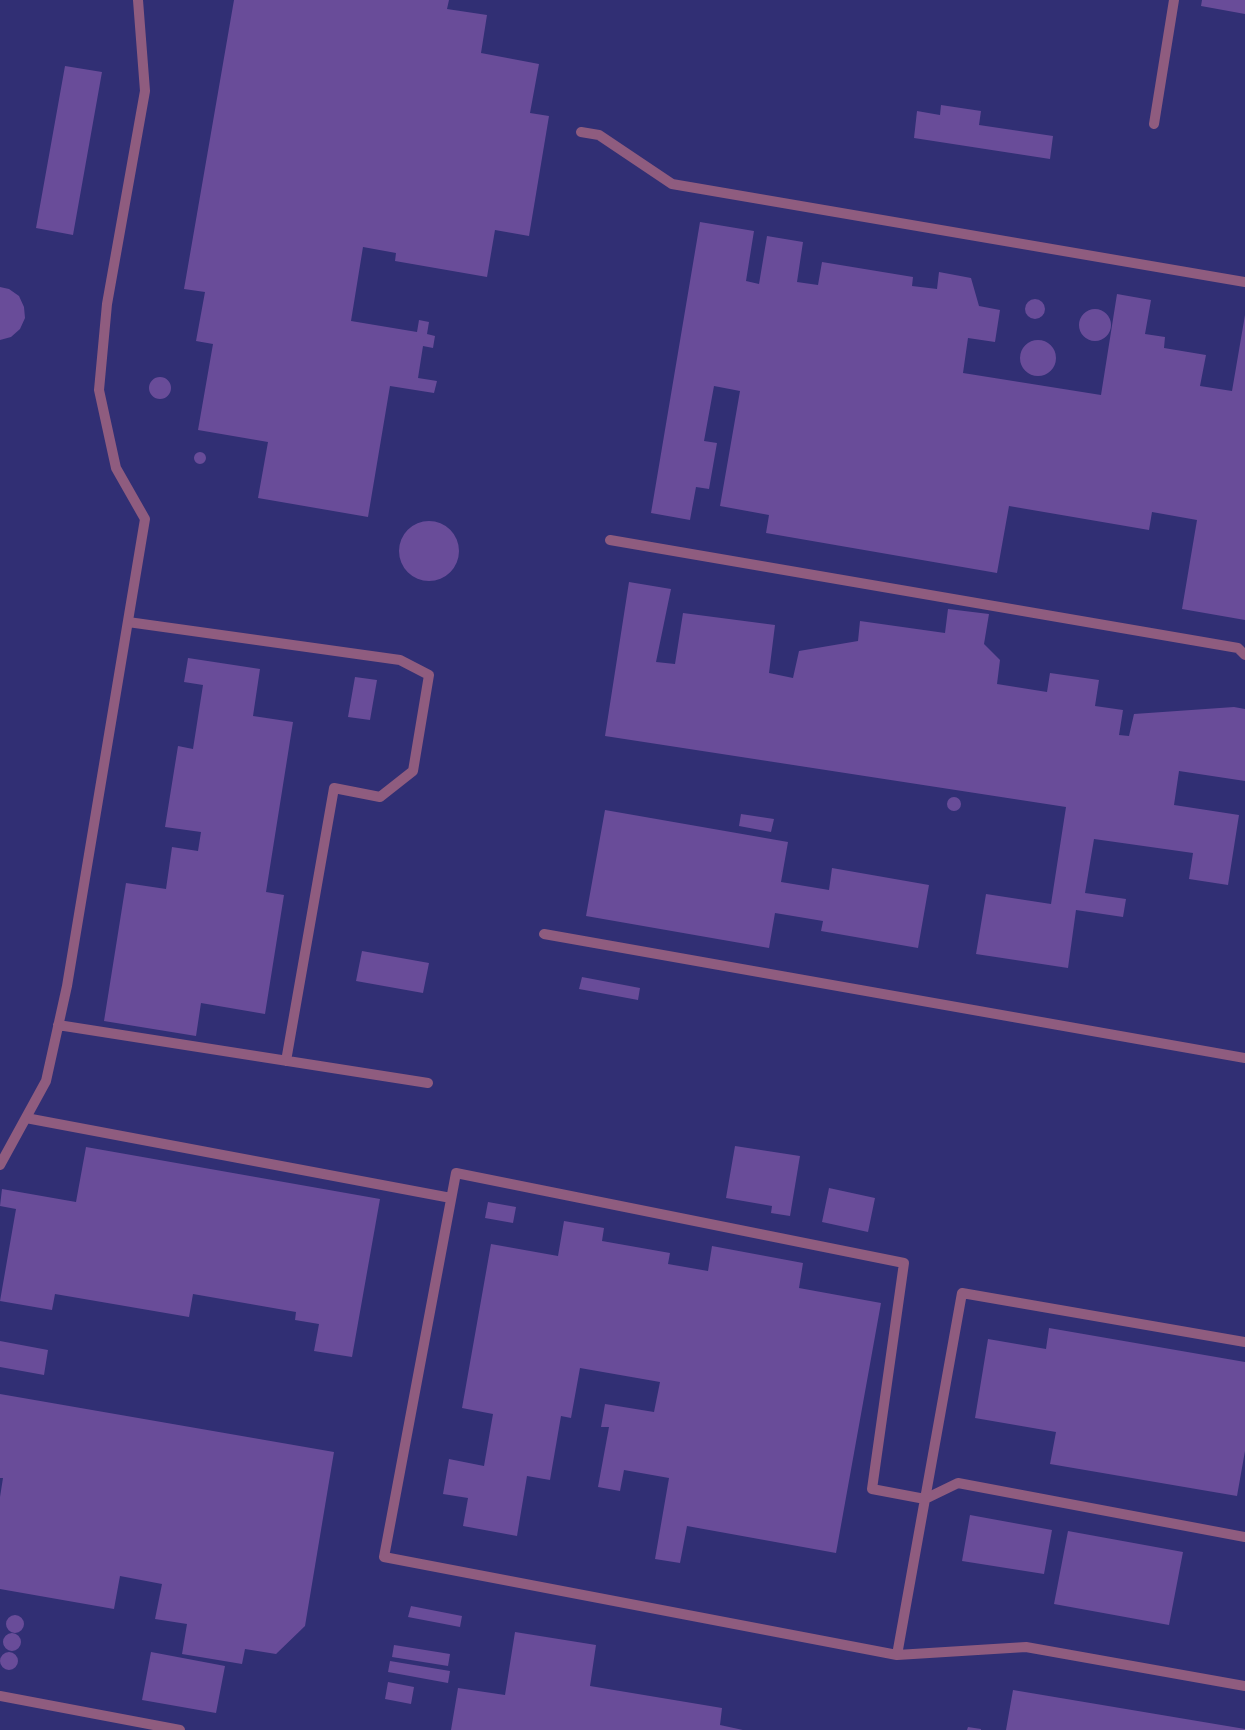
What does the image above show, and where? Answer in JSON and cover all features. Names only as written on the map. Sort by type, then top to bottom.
[{"type":"lane","points":[[0,1165],[46,1081],[58,1025],[145,519],[116,468],[99,390],[107,304],[145,91],[138,0]]},
{"type":"lane","points":[[1154,124],[1174,0]]},
{"type":"lane","points":[[581,132],[599,135],[672,184],[1245,282]]},
{"type":"lane","points":[[610,540],[1238,648],[1245,654]]},
{"type":"lane","points":[[128,622],[400,660],[429,675],[413,771],[380,797],[334,788],[286,1061]]},
{"type":"lane","points":[[544,934],[1245,1058]]},
{"type":"lane","points":[[58,1025],[428,1083]]},
{"type":"lane","points":[[26,1118],[452,1198]]},
{"type":"lane","points":[[1245,1537],[958,1483],[925,1499],[872,1489],[904,1263],[456,1173],[384,1557],[897,1655],[1026,1647],[1245,1686]]},
{"type":"lane","points":[[897,1655],[962,1293],[1245,1342]]},
{"type":"lane","points":[[0,1696],[180,1730]]},
{"type":"shaded area","points":[[0,0],[1245,0],[1245,1730],[0,1730]]},
{"type":"building","points":[[234,0],[449,0],[447,9],[487,15],[481,53],[539,64],[530,113],[549,116],[529,236],[495,230],[487,277],[395,261],[396,253],[363,247],[351,321],[417,332],[419,320],[429,322],[427,334],[435,336],[433,348],[423,346],[418,378],[437,381],[434,393],[390,386],[368,517],[258,498],[268,442],[198,430],[213,344],[196,341],[205,292],[184,289]]},
{"type":"building","points":[[1202,0],[1245,0],[1245,14],[1201,6]]},
{"type":"building","points":[[65,66],[102,72],[73,235],[36,228]]},
{"type":"building","points":[[941,105],[981,111],[979,125],[1053,136],[1050,159],[914,138],[917,111],[940,115]]},
{"type":"building","points":[[700,222],[754,231],[746,281],[759,284],[767,236],[803,242],[797,282],[818,285],[822,262],[913,277],[912,286],[937,289],[939,272],[971,278],[979,306],[1000,310],[995,342],[968,338],[963,373],[1101,395],[1117,294],[1151,300],[1145,334],[1165,337],[1164,348],[1206,355],[1200,386],[1232,391],[1245,315],[1245,620],[1182,609],[1197,520],[1152,512],[1149,530],[1009,506],[997,573],[766,533],[769,515],[720,506],[740,391],[714,386],[704,441],[717,443],[709,489],[696,487],[690,520],[651,513]]},
{"type":"building","points":[[0,287],[9,289],[19,296],[24,307],[25,318],[20,329],[11,337],[0,340]]},
{"type":"building","points":[[1031,299],[1039,299],[1045,305],[1045,313],[1039,319],[1031,319],[1025,313],[1025,305]]},
{"type":"building","points":[[1095,309],[1101,310],[1106,314],[1110,319],[1110,331],[1106,336],[1101,340],[1095,341],[1089,340],[1084,336],[1080,331],[1079,325],[1080,319],[1084,314],[1089,310]]},
{"type":"building","points":[[1038,340],[1051,345],[1056,358],[1051,371],[1038,376],[1025,371],[1020,358],[1025,345]]},
{"type":"building","points":[[160,377],[168,380],[171,388],[168,396],[160,399],[152,396],[149,388],[152,380]]},
{"type":"building","points":[[198,452],[202,452],[206,458],[202,464],[198,464],[194,460],[194,456]]},
{"type":"building","points":[[423,521],[435,521],[451,529],[457,539],[459,551],[457,563],[451,573],[435,581],[423,581],[407,573],[399,557],[399,545],[407,529]]},
{"type":"building","points":[[629,582],[671,589],[656,662],[675,664],[683,613],[775,625],[769,673],[793,678],[799,651],[858,641],[860,621],[945,633],[948,609],[989,614],[984,644],[1000,660],[997,684],[1047,692],[1050,673],[1099,680],[1095,706],[1123,710],[1119,735],[1129,736],[1134,714],[1234,707],[1245,709],[1245,781],[1179,771],[1174,805],[1239,815],[1228,885],[1189,879],[1193,853],[1094,839],[1085,893],[1126,899],[1123,917],[1076,910],[1068,968],[976,954],[986,894],[1051,904],[1066,807],[605,736]]},
{"type":"building","points":[[188,658],[260,669],[253,716],[293,722],[266,892],[284,895],[265,1014],[201,1003],[196,1036],[104,1021],[126,883],[166,889],[172,847],[198,851],[201,832],[165,827],[178,746],[193,749],[203,685],[184,682]]},
{"type":"building","points":[[355,677],[377,680],[370,720],[348,717]]},
{"type":"building","points":[[954,797],[959,799],[961,804],[959,809],[954,811],[949,809],[947,804],[949,799]]},
{"type":"building","points":[[605,810],[788,842],[781,882],[829,890],[832,868],[929,885],[918,948],[821,931],[823,921],[775,913],[769,948],[586,916]]},
{"type":"building","points":[[741,814],[774,819],[771,832],[739,826]]},
{"type":"building","points":[[362,951],[429,963],[423,993],[356,981]]},
{"type":"building","points":[[582,977],[640,988],[638,1000],[579,989]]},
{"type":"building","points":[[735,1146],[800,1156],[790,1216],[771,1213],[772,1206],[726,1198]]},
{"type":"building","points":[[86,1147],[380,1199],[352,1357],[314,1351],[319,1324],[295,1320],[296,1312],[193,1294],[189,1317],[55,1294],[52,1310],[0,1301],[16,1209],[0,1206],[2,1189],[76,1202]]},
{"type":"building","points":[[829,1188],[875,1198],[868,1232],[822,1222]]},
{"type":"building","points":[[488,1202],[516,1207],[513,1223],[485,1218]]},
{"type":"building","points":[[564,1221],[604,1228],[602,1241],[670,1253],[668,1264],[708,1271],[712,1246],[803,1263],[799,1288],[881,1303],[836,1553],[687,1526],[680,1563],[655,1559],[669,1478],[624,1470],[620,1491],[598,1487],[609,1427],[601,1427],[605,1404],[654,1412],[660,1382],[580,1368],[571,1418],[561,1416],[550,1480],[527,1476],[517,1536],[463,1526],[468,1498],[443,1494],[449,1459],[484,1466],[493,1414],[462,1408],[491,1244],[558,1256]]},
{"type":"building","points":[[1049,1328],[1245,1362],[1245,1451],[1237,1496],[1050,1464],[1056,1432],[975,1418],[988,1339],[1046,1349]]},
{"type":"building","points":[[0,1341],[48,1350],[44,1375],[0,1367]]},
{"type":"building","points":[[0,1394],[334,1452],[305,1626],[276,1654],[245,1649],[242,1664],[182,1654],[187,1624],[155,1619],[162,1584],[120,1576],[114,1609],[0,1589],[0,1497],[3,1478],[0,1478]]},
{"type":"building","points":[[970,1515],[1052,1530],[1044,1574],[962,1561]]},
{"type":"building","points":[[1068,1531],[1183,1552],[1169,1625],[1054,1604]]},
{"type":"building","points":[[411,1606],[462,1616],[460,1627],[408,1617]]},
{"type":"building","points":[[15,1615],[21,1618],[24,1624],[21,1630],[15,1633],[9,1630],[6,1624],[9,1618]]},
{"type":"building","points":[[515,1632],[596,1645],[590,1686],[722,1708],[720,1725],[743,1730],[451,1730],[458,1688],[505,1695]]},
{"type":"building","points":[[12,1633],[18,1636],[21,1642],[18,1648],[12,1651],[6,1648],[3,1642],[6,1636]]},
{"type":"building","points":[[394,1645],[450,1654],[448,1666],[392,1657]]},
{"type":"building","points":[[9,1652],[15,1655],[18,1661],[15,1667],[9,1670],[3,1667],[0,1661],[3,1655]]},
{"type":"building","points":[[151,1652],[225,1666],[216,1713],[142,1700]]},
{"type":"building","points":[[390,1661],[450,1671],[448,1683],[388,1672]]},
{"type":"building","points":[[388,1682],[414,1687],[411,1704],[385,1699]]},
{"type":"building","points":[[1013,1690],[1245,1729],[1245,1730],[1006,1730]]},
{"type":"building","points":[[968,1727],[981,1729],[981,1730],[967,1730]]}]
